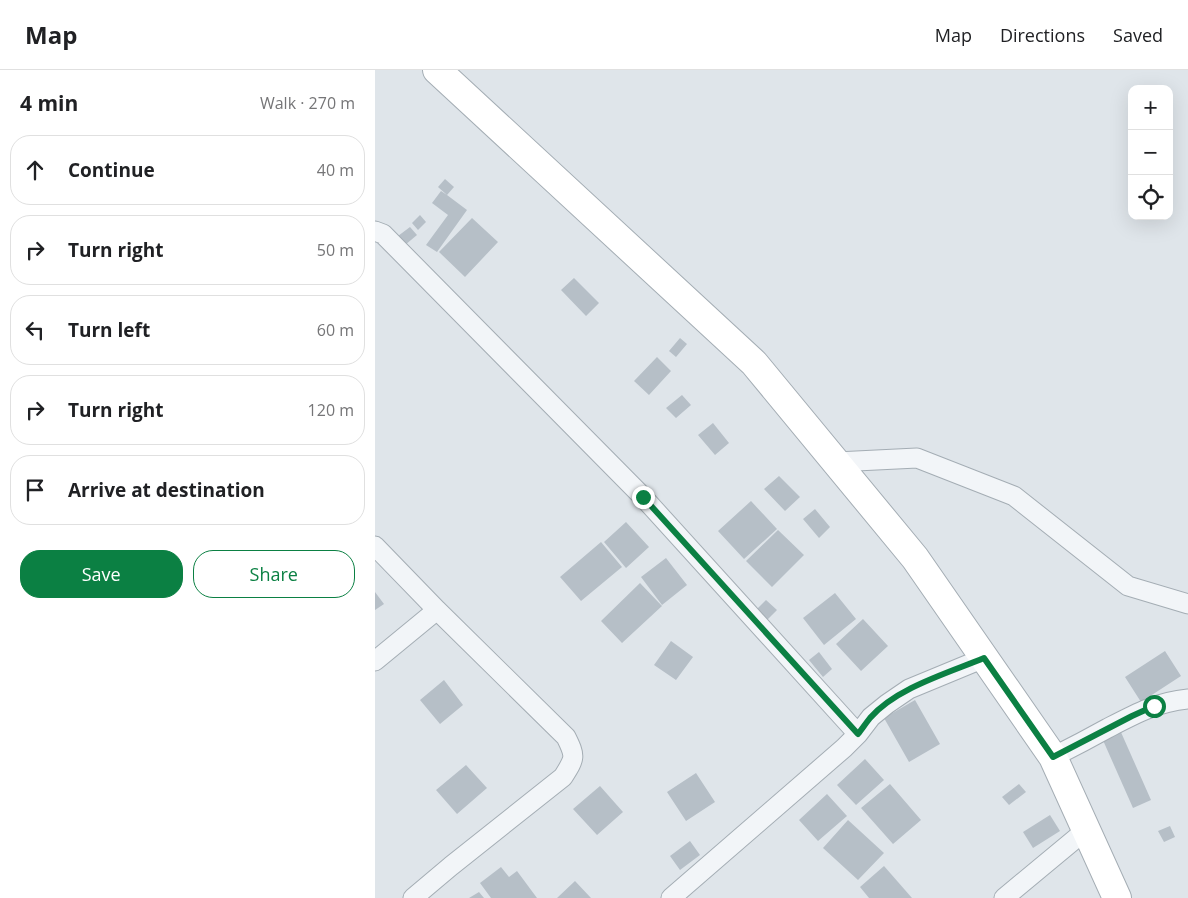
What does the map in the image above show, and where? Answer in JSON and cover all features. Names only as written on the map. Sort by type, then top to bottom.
[{"type":"main road","points":[[437,70],[754,363],[915,558],[1053,757],[1117,898]]},
{"type":"street","points":[[375,231],[383,234],[643,497],[858,734]]},
{"type":"street","points":[[836,462],[917,458],[1014,496],[1128,586],[1188,604]]},
{"type":"street","points":[[375,546],[566,737],[573,750],[573,762],[563,777],[413,898]]},
{"type":"street","points":[[375,661],[437,610]]},
{"type":"street","points":[[671,898],[844,748],[871,717],[887,704],[909,689],[984,658]]},
{"type":"street","points":[[1053,757],[1154,706],[1188,698]]},
{"type":"street","points":[[1004,898],[1086,830]]},
{"type":"building","points":[[445,179],[454,187],[447,195],[438,187]]},
{"type":"building","points":[[441,191],[467,210],[437,252],[426,245],[448,215],[432,203]]},
{"type":"building","points":[[420,215],[426,222],[418,230],[412,223]]},
{"type":"building","points":[[472,218],[498,242],[465,277],[439,252]]},
{"type":"building","points":[[410,227],[417,235],[405,245],[398,236]]},
{"type":"building","points":[[574,278],[599,303],[586,316],[561,290]]},
{"type":"building","points":[[680,338],[687,344],[676,357],[669,351]]},
{"type":"building","points":[[657,357],[671,371],[649,395],[634,381]]},
{"type":"building","points":[[682,395],[691,405],[676,418],[666,408]]},
{"type":"building","points":[[713,423],[729,443],[715,455],[698,435]]},
{"type":"building","points":[[779,476],[800,497],[785,511],[764,489]]},
{"type":"building","points":[[751,501],[777,529],[744,559],[718,531]]},
{"type":"building","points":[[815,509],[830,527],[819,538],[803,519]]},
{"type":"building","points":[[626,522],[649,547],[626,568],[604,542]]},
{"type":"building","points":[[778,530],[804,555],[772,587],[746,561]]},
{"type":"building","points":[[601,542],[622,567],[581,601],[560,577]]},
{"type":"building","points":[[666,558],[687,585],[662,605],[641,577]]},
{"type":"building","points":[[640,583],[662,606],[622,643],[601,621]]},
{"type":"building","points":[[375,592],[384,604],[375,610]]},
{"type":"building","points":[[835,593],[856,619],[824,645],[803,618]]},
{"type":"building","points":[[766,600],[777,610],[767,620],[756,610]]},
{"type":"building","points":[[863,619],[888,646],[861,671],[836,644]]},
{"type":"building","points":[[671,641],[693,657],[676,680],[654,665]]},
{"type":"building","points":[[1165,651],[1181,676],[1141,702],[1125,677]]},
{"type":"building","points":[[819,652],[832,669],[823,677],[809,660]]},
{"type":"building","points":[[444,680],[463,705],[440,724],[420,700]]},
{"type":"building","points":[[915,700],[940,744],[909,762],[884,718]]},
{"type":"building","points":[[1120,730],[1151,800],[1133,808],[1102,738]]},
{"type":"building","points":[[865,759],[884,780],[856,805],[837,785]]},
{"type":"building","points":[[466,765],[487,788],[457,814],[436,790]]},
{"type":"building","points":[[696,773],[715,802],[686,821],[667,792]]},
{"type":"building","points":[[890,784],[921,820],[893,844],[861,808]]},
{"type":"building","points":[[1019,784],[1026,792],[1009,805],[1002,797]]},
{"type":"building","points":[[600,786],[623,812],[597,835],[573,809]]},
{"type":"building","points":[[827,794],[847,816],[818,841],[799,820]]},
{"type":"building","points":[[1050,815],[1060,831],[1033,848],[1023,832]]},
{"type":"building","points":[[848,820],[884,853],[858,880],[823,848]]},
{"type":"building","points":[[1170,826],[1175,837],[1164,842],[1158,831]]},
{"type":"building","points":[[690,841],[700,855],[680,870],[670,856]]},
{"type":"building","points":[[884,866],[912,898],[869,898],[860,887]]},
{"type":"building","points":[[501,867],[509,877],[517,871],[537,898],[491,898],[480,883]]},
{"type":"building","points":[[575,881],[591,898],[557,898]]},
{"type":"building","points":[[479,892],[484,898],[469,898]]},
{"type":"route","points":[[643,497],[858,734],[871,717],[909,689],[984,658],[1053,757],[1154,706]]}]
